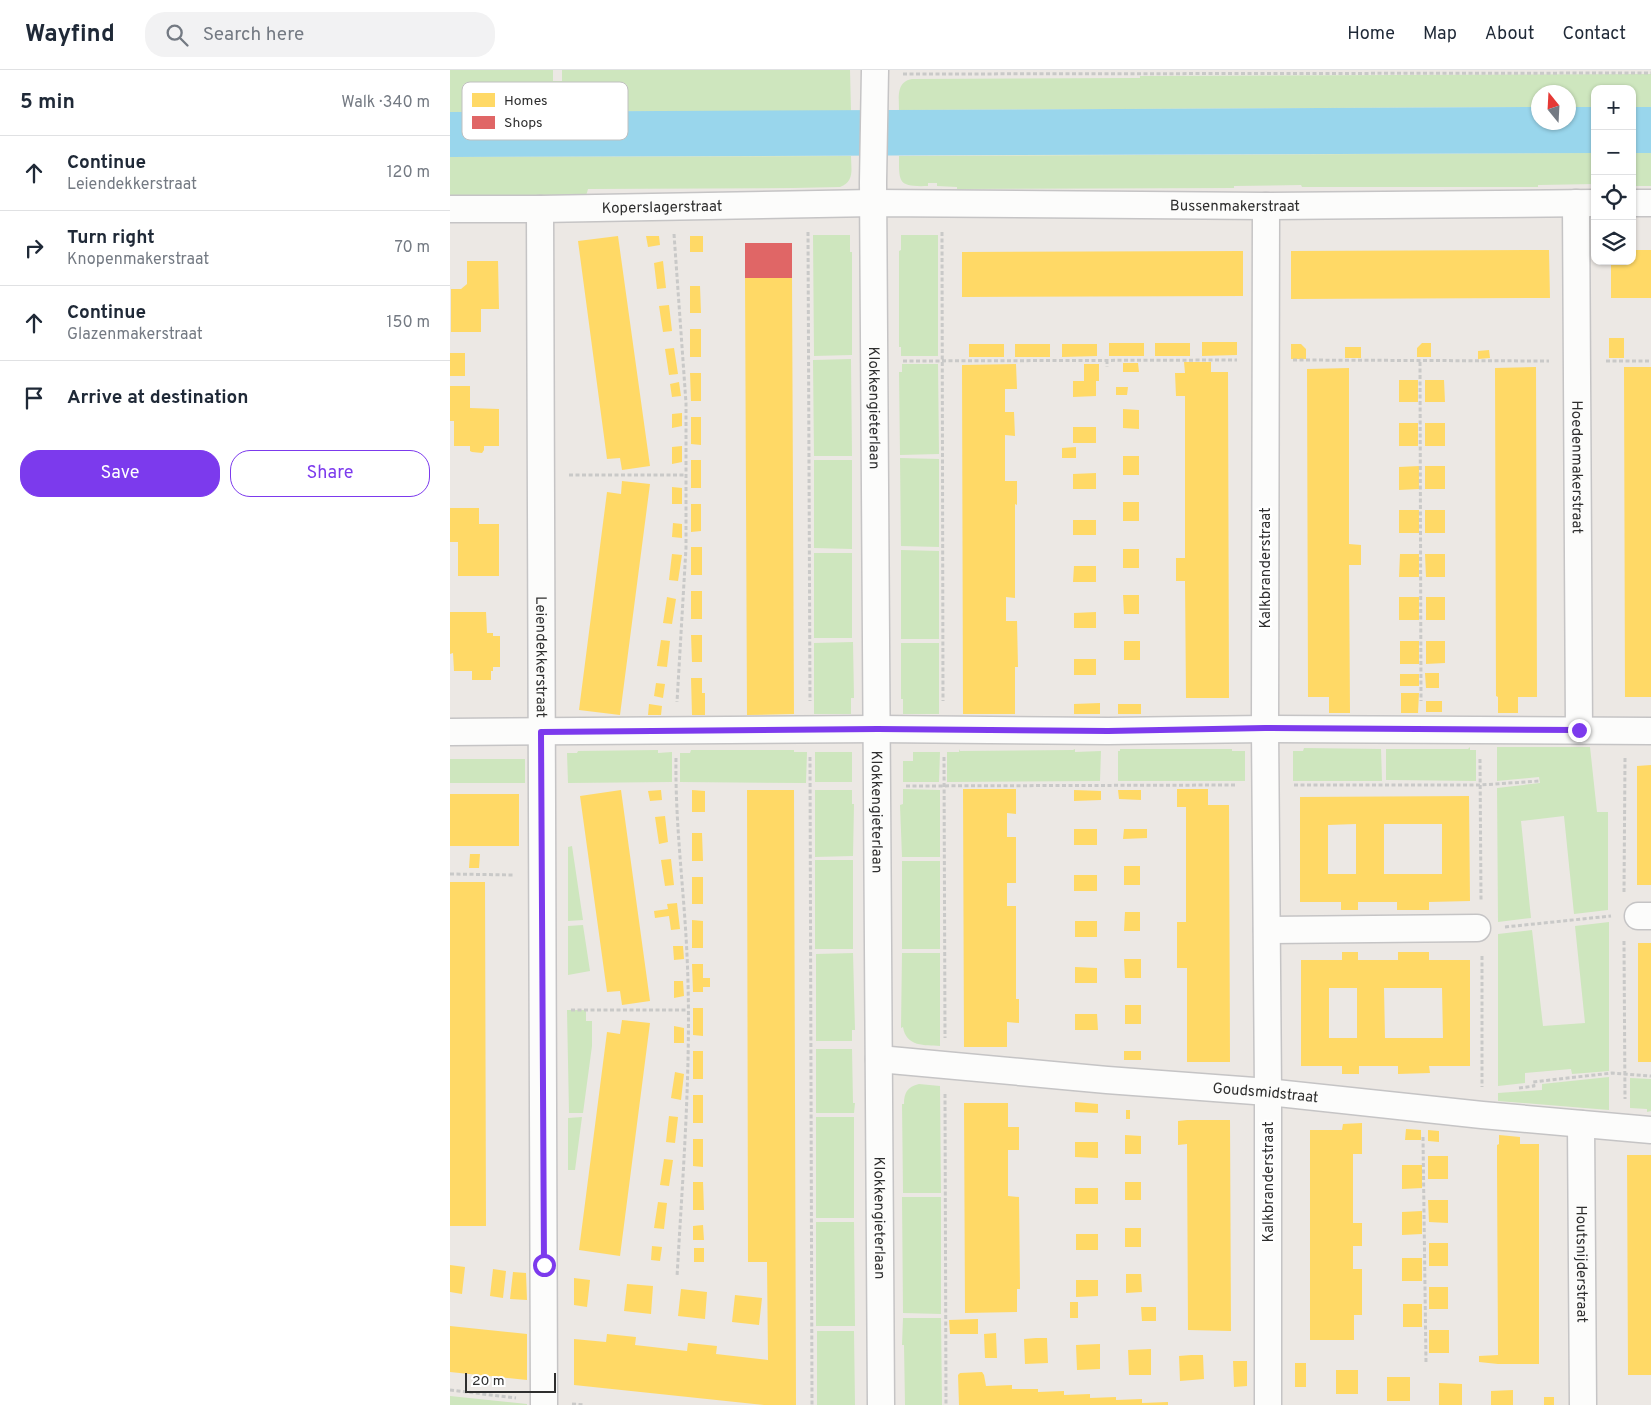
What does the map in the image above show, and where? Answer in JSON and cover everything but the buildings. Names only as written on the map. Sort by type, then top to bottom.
[{"type":"street","name":"Klokkengieterlaan","points":[[875,77],[880,1405]]},
{"type":"street","name":"Bussenmakerstraat","points":[[874,193],[942,204],[1266,206],[1586,203]]},
{"type":"street","name":"Koperslagerstraat","points":[[450,208],[540,209],[808,204],[874,193]]},
{"type":"street","name":"Hoedenmakerstraat","points":[[1579,730],[1586,203]]},
{"type":"street","points":[[1636,203],[1651,203]]},
{"type":"street","name":"Kalkbranderstraat","points":[[1266,206],[1265,728],[1268,1405]]},
{"type":"street","name":"Leiendekkerstraat","points":[[540,209],[544,1405]]},
{"type":"street","points":[[450,732],[878,729],[1108,731],[1265,728],[1651,731]]},
{"type":"street","points":[[1267,930],[1484,928]]},
{"type":"street","name":"Goudsmidstraat","points":[[879,1060],[1268,1092],[1423,1109],[1651,1130]]},
{"type":"street","name":"Houtsnijderstraat","points":[[1581,1124],[1583,1405]]},
{"type":"path","points":[[875,77],[918,72],[1651,73]]},
{"type":"path","points":[[808,204],[812,1405]]},
{"type":"path","points":[[942,204],[946,1405]]},
{"type":"path","points":[[1107,360],[1107,367]]},
{"type":"path","points":[[1420,362],[1422,729]]},
{"type":"path","points":[[541,474],[686,475]]},
{"type":"path","points":[[1480,729],[1484,928],[1482,1090],[1486,1090]]},
{"type":"path","points":[[1625,731],[1638,916],[1625,1074],[1625,1128]]},
{"type":"path","points":[[878,786],[1480,785],[1540,781]]},
{"type":"path","points":[[450,874],[542,875]]},
{"type":"path","points":[[1484,928],[1638,916]]},
{"type":"path","points":[[542,1010],[687,1010]]},
{"type":"path","points":[[1515,1088],[1534,1086],[1533,1082],[1612,1073],[1651,1076]]},
{"type":"path","points":[[1423,1109],[1426,1363]]},
{"type":"green space","points":[[450,70],[553,70],[553,81],[562,81],[562,70],[850,70],[851,111],[628,112],[628,82],[462,82],[462,112],[450,112]]},
{"type":"green space","points":[[1651,74],[1651,107],[1636,107],[1636,85],[1591,85],[1591,107],[1576,107],[1576,85],[1531,85],[1531,107],[899,110],[899,91],[903,83],[912,79],[1140,78],[1140,76]]},
{"type":"green space","points":[[1591,153],[1591,184],[1538,185],[1538,187],[1302,187],[1301,185],[1234,186],[1234,188],[957,189],[957,187],[937,186],[937,183],[928,183],[928,186],[911,186],[906,184],[900,178],[899,156]]},
{"type":"green space","points":[[1636,153],[1651,153],[1651,186],[1636,186]]},
{"type":"green space","points":[[851,156],[850,178],[845,185],[840,187],[588,189],[586,196],[450,198],[450,157]]},
{"type":"green space","points":[[813,235],[850,235],[850,252],[852,252],[852,355],[814,356]]},
{"type":"green space","points":[[901,235],[938,235],[938,356],[901,356],[901,347],[899,347],[899,251],[901,250]]},
{"type":"green space","points":[[851,359],[852,456],[814,456],[813,360]]},
{"type":"green space","points":[[902,364],[938,364],[939,454],[900,455],[899,372],[902,372]]},
{"type":"green space","points":[[900,458],[939,459],[939,547],[901,546]]},
{"type":"green space","points":[[814,460],[852,460],[852,549],[814,548]]},
{"type":"green space","points":[[901,550],[939,551],[939,639],[901,639]]},
{"type":"green space","points":[[814,553],[852,553],[852,638],[814,638]]},
{"type":"green space","points":[[853,642],[854,698],[851,698],[851,714],[814,714],[814,643]]},
{"type":"green space","points":[[901,643],[939,643],[939,714],[903,714],[903,699],[901,699]]},
{"type":"green space","points":[[1470,747],[1470,750],[1476,750],[1476,781],[1386,780],[1386,749],[1468,749]]},
{"type":"green space","points":[[1497,747],[1590,747],[1597,812],[1608,812],[1608,910],[1574,914],[1564,816],[1521,821],[1531,918],[1498,922],[1497,788],[1540,783],[1539,777],[1497,781]]},
{"type":"green space","points":[[1304,748],[1381,749],[1382,781],[1293,781],[1293,751],[1303,751]]},
{"type":"green space","points":[[959,749],[960,751],[1075,749],[1075,752],[1101,751],[1100,781],[947,782],[947,752],[959,752]]},
{"type":"green space","points":[[1120,749],[1232,749],[1232,751],[1245,751],[1245,781],[1118,781],[1118,751]]},
{"type":"green space","points":[[658,750],[658,753],[672,752],[672,782],[568,783],[567,753],[577,753],[578,751]]},
{"type":"green space","points":[[691,750],[794,750],[794,752],[807,752],[806,783],[680,782],[680,753],[690,753]]},
{"type":"green space","points":[[815,752],[852,752],[852,782],[815,782]]},
{"type":"green space","points":[[913,752],[940,752],[939,782],[903,782],[903,761],[913,761]]},
{"type":"green space","points":[[450,759],[525,759],[525,783],[450,783]]},
{"type":"green space","points":[[903,789],[940,790],[940,857],[902,857],[900,805],[903,804]]},
{"type":"green space","points":[[815,790],[852,790],[852,804],[854,804],[853,856],[815,857]]},
{"type":"green space","points":[[572,846],[583,920],[568,921],[568,847]]},
{"type":"green space","points":[[815,860],[853,860],[853,949],[815,949]]},
{"type":"green space","points":[[902,861],[940,861],[940,949],[902,949]]},
{"type":"green space","points":[[1609,922],[1609,1071],[1572,1074],[1571,1069],[1525,1073],[1525,1083],[1498,1086],[1498,934],[1532,930],[1543,1026],[1585,1023],[1575,926]]},
{"type":"green space","points":[[583,925],[590,971],[568,975],[568,926]]},
{"type":"green space","points":[[853,953],[855,1030],[852,1030],[852,1041],[816,1041],[816,954]]},
{"type":"green space","points":[[902,953],[940,953],[940,1046],[922,1045],[912,1042],[905,1034],[903,1027],[901,1028]]},
{"type":"green space","points":[[567,1010],[586,1010],[586,1021],[592,1021],[592,1046],[583,1113],[569,1113]]},
{"type":"green space","points":[[816,1049],[852,1049],[854,1113],[816,1113]]},
{"type":"green space","points":[[1609,1077],[1609,1110],[1498,1101],[1498,1093],[1542,1090],[1542,1084]]},
{"type":"green space","points":[[1630,1078],[1651,1079],[1651,1111],[1647,1112],[1647,1109],[1630,1108]]},
{"type":"green space","points":[[919,1084],[940,1086],[941,1193],[903,1193],[902,1104],[904,1104],[907,1091]]},
{"type":"green space","points":[[582,1117],[575,1170],[568,1170],[568,1118]]},
{"type":"green space","points":[[816,1117],[854,1117],[854,1218],[816,1218]]},
{"type":"green space","points":[[902,1197],[941,1197],[941,1314],[903,1313]]},
{"type":"green space","points":[[816,1222],[854,1222],[855,1326],[816,1326]]},
{"type":"green space","points":[[903,1318],[941,1318],[942,1405],[905,1405],[904,1345],[902,1345]]},
{"type":"green space","points":[[817,1331],[854,1331],[855,1405],[817,1405]]},
{"type":"green space","points":[[450,1396],[527,1404],[527,1405],[450,1405]]},
{"type":"water","points":[[1531,107],[1531,130],[1576,130],[1576,107],[1591,107],[1591,153],[450,157],[450,112],[462,112],[462,140],[628,140],[628,111]]},
{"type":"water","points":[[1636,107],[1651,107],[1651,153],[1636,153]]},
{"type":"route","points":[[544,1265],[541,732],[878,729],[1108,731],[1265,728],[1579,730]]}]
